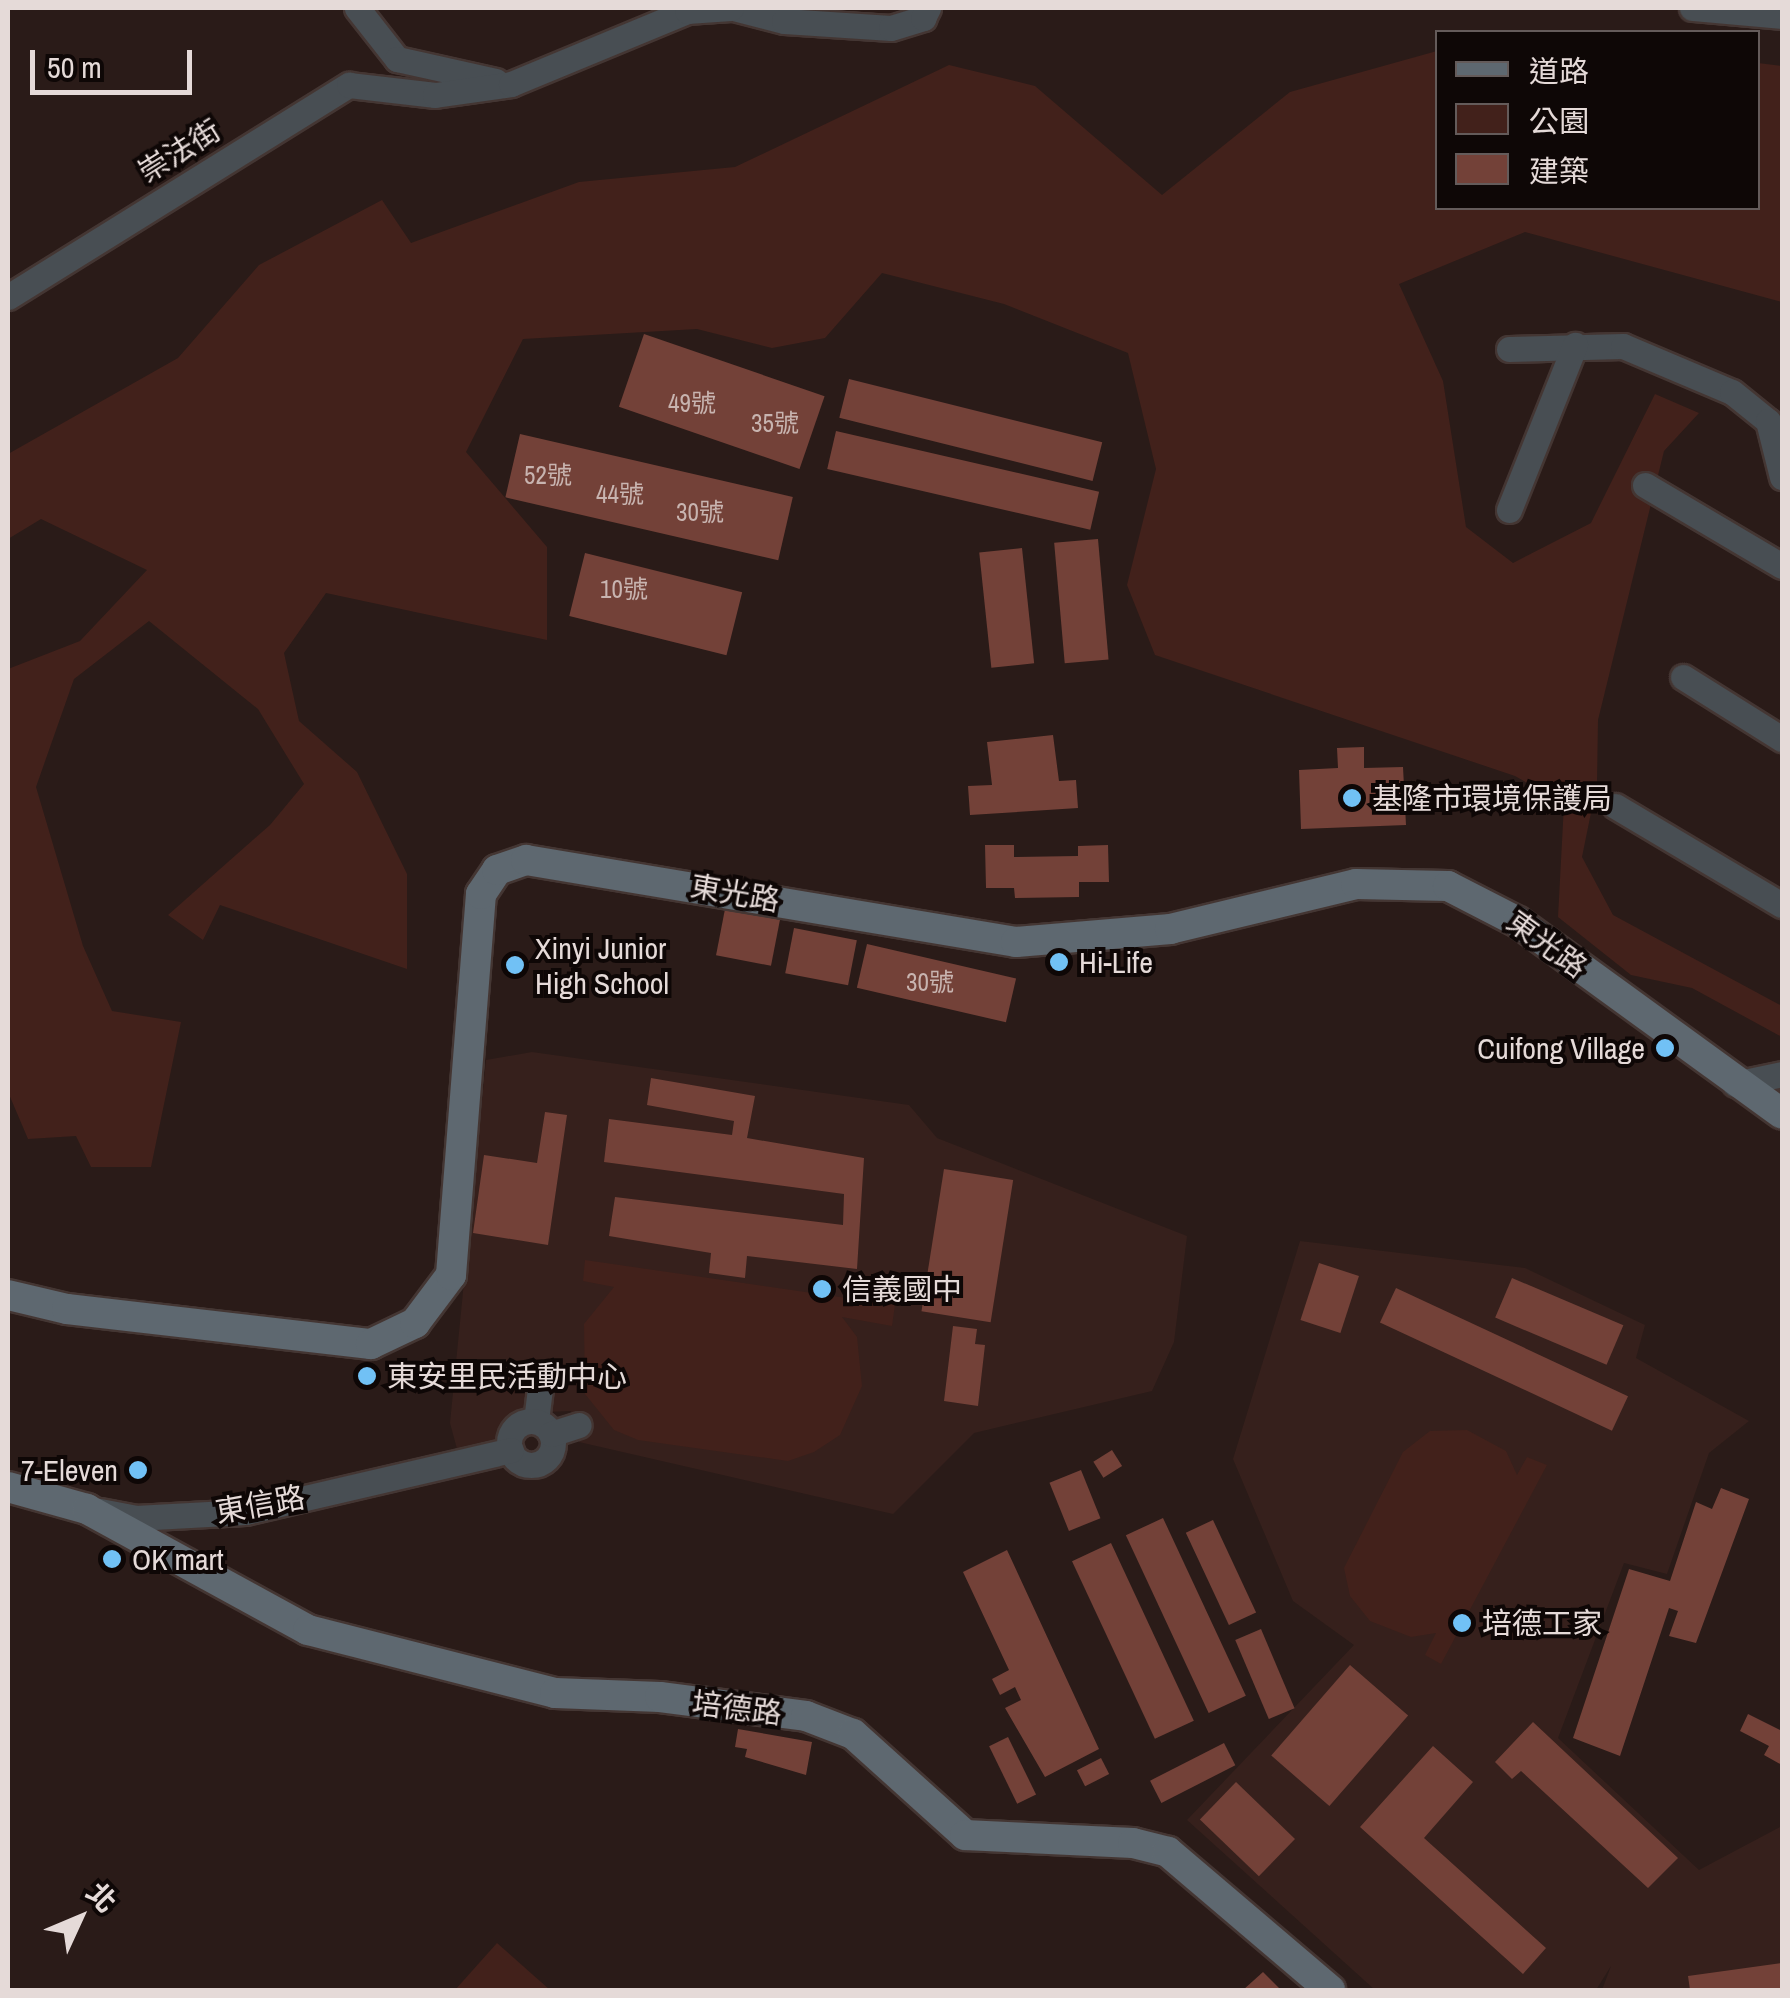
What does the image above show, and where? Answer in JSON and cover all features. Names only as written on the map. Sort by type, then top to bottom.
[{"type":"street","points":[[357,8],[397,59],[511,84]]},
{"type":"street","name":"崇法街","points":[[8,297],[349,86],[435,95],[511,84],[687,11],[732,8],[784,21],[892,28],[923,18],[928,8]]},
{"type":"street","points":[[1692,8],[1782,16]]},
{"type":"street","points":[[1508,510],[1575,346]]},
{"type":"street","points":[[1509,349],[1623,346],[1732,392],[1768,420],[1782,477]]},
{"type":"street","points":[[1644,485],[1782,566]]},
{"type":"street","points":[[1684,678],[1782,739]]},
{"type":"street","points":[[1615,806],[1782,905]]},
{"type":"street","name":"東光路","points":[[8,1295],[67,1310],[371,1344],[424,1316],[451,1275],[481,894],[498,870],[526,860],[1016,942],[1170,929],[1356,884],[1448,886],[1507,914],[1782,1114]]},
{"type":"street","points":[[1736,1084],[1782,1074]]},
{"type":"street","points":[[540,1387],[544,1428],[550,1454],[540,1463],[526,1464],[511,1450],[517,1426],[544,1428],[580,1425]]},
{"type":"street","name":"東信路","points":[[8,1487],[134,1518],[246,1512],[511,1450]]},
{"type":"street","name":"培德路","points":[[86,1509],[308,1630],[555,1693],[660,1697],[806,1716],[853,1734],[966,1835],[1133,1843],[1168,1852],[1330,1990]]},
{"type":"shaded area","name":"信義國中","points":[[532,1052],[909,1105],[937,1138],[1187,1236],[1174,1342],[1152,1391],[974,1433],[893,1514],[579,1442],[571,1411],[519,1413],[494,1442],[460,1460],[450,1423],[486,1060]]},
{"type":"shaded area","name":"培德工家","points":[[1300,1241],[1525,1268],[1645,1325],[1636,1358],[1749,1421],[1709,1453],[1667,1574],[1624,1563],[1558,1738],[1699,1870],[1782,1826],[1782,1990],[1602,1990],[1611,1966],[1596,1990],[1375,1990],[1187,1820],[1354,1645],[1293,1601],[1233,1459]]},
{"type":"green space","points":[[1435,52],[1435,210],[1760,210],[1760,63],[1782,66],[1782,302],[1525,232],[1399,284],[1443,381],[1466,527],[1513,563],[1591,523],[1655,394],[1699,413],[1664,451],[1598,720],[1597,783],[1582,857],[1613,915],[1782,1006],[1782,1037],[1692,988],[1631,975],[1558,917],[1564,804],[1515,776],[1155,655],[1127,585],[1156,469],[1128,353],[1004,304],[882,273],[825,338],[772,348],[697,329],[523,339],[466,452],[547,547],[547,640],[326,593],[284,653],[299,721],[357,772],[407,874],[407,969],[220,905],[203,940],[168,915],[270,825],[304,784],[258,709],[149,621],[74,679],[36,787],[83,946],[112,1011],[181,1022],[151,1167],[91,1167],[76,1136],[28,1139],[8,1092],[8,669],[80,641],[147,570],[41,519],[8,539],[8,454],[178,358],[259,265],[382,200],[411,243],[579,182],[735,167],[949,65],[1035,86],[1162,195],[1290,92]]},
{"type":"green space","points":[[585,1260],[895,1305],[892,1326],[842,1317],[857,1337],[862,1386],[840,1435],[814,1452],[788,1461],[638,1440],[614,1430],[585,1394],[584,1324],[614,1287],[583,1281]]},
{"type":"green space","points":[[1467,1430],[1506,1451],[1517,1475],[1527,1457],[1547,1465],[1441,1664],[1425,1655],[1436,1633],[1411,1637],[1370,1621],[1350,1596],[1344,1568],[1403,1452],[1430,1431]]},
{"type":"green space","points":[[497,1943],[550,1990],[455,1990]]},
{"type":"building","points":[[644,334],[825,396],[800,469],[619,407]]},
{"type":"building","points":[[849,379],[1102,442],[1093,481],[839,418]]},
{"type":"building","points":[[836,431],[1099,492],[1090,530],[827,469]]},
{"type":"building","points":[[520,434],[793,497],[778,560],[505,497]]},
{"type":"building","points":[[1098,539],[1109,660],[1065,663],[1054,543]]},
{"type":"building","points":[[1022,548],[1034,663],[991,668],[979,552]]},
{"type":"building","points":[[585,553],[742,592],[726,655],[569,616]]},
{"type":"building","points":[[1053,735],[1059,781],[1076,780],[1078,808],[970,815],[968,786],[992,785],[987,742]]},
{"type":"building","name":"基隆市環境保護局","points":[[1364,747],[1364,768],[1403,767],[1406,825],[1301,829],[1299,770],[1338,768],[1337,748]]},
{"type":"building","points":[[985,845],[1014,845],[1014,857],[1078,856],[1078,846],[1108,845],[1109,882],[1079,882],[1079,897],[1015,898],[1014,888],[986,888]]},
{"type":"building","points":[[725,909],[780,920],[771,966],[716,955]]},
{"type":"building","points":[[794,928],[857,940],[848,985],[785,973]]},
{"type":"building","points":[[867,944],[1016,978],[1006,1022],[857,988]]},
{"type":"building","points":[[651,1078],[755,1096],[747,1138],[864,1158],[857,1269],[747,1256],[745,1278],[709,1273],[711,1253],[609,1236],[615,1197],[843,1225],[844,1194],[604,1162],[609,1119],[732,1135],[734,1121],[647,1105]]},
{"type":"building","points":[[545,1112],[567,1115],[548,1245],[473,1233],[484,1155],[537,1163]]},
{"type":"building","points":[[944,1169],[1013,1180],[991,1322],[921,1311]]},
{"type":"building","points":[[1319,1263],[1359,1276],[1340,1333],[1300,1320]]},
{"type":"building","points":[[1512,1278],[1623,1325],[1607,1365],[1495,1318]]},
{"type":"building","points":[[1396,1288],[1628,1396],[1612,1431],[1380,1322]]},
{"type":"building","points":[[953,1326],[977,1329],[975,1344],[985,1345],[978,1406],[944,1401]]},
{"type":"building","points":[[1112,1450],[1122,1466],[1103,1478],[1093,1462]]},
{"type":"building","points":[[1081,1470],[1100,1518],[1069,1531],[1049,1483]]},
{"type":"building","points":[[1721,1488],[1749,1499],[1696,1643],[1669,1636],[1678,1611],[1669,1608],[1620,1756],[1573,1738],[1629,1569],[1670,1581],[1696,1502],[1712,1509]]},
{"type":"building","points":[[1163,1518],[1246,1696],[1209,1713],[1126,1535]]},
{"type":"building","points":[[1213,1520],[1256,1612],[1229,1625],[1186,1533]]},
{"type":"building","points":[[1111,1543],[1194,1721],[1155,1739],[1072,1561]]},
{"type":"building","points":[[1007,1550],[1099,1749],[1045,1777],[1005,1708],[1021,1700],[1015,1687],[1000,1695],[992,1679],[1009,1670],[963,1572]]},
{"type":"building","points":[[1261,1629],[1295,1708],[1269,1719],[1235,1640]]},
{"type":"building","points":[[1350,1665],[1408,1716],[1329,1806],[1271,1756]]},
{"type":"building","points":[[1748,1714],[1782,1731],[1782,1765],[1764,1755],[1769,1746],[1740,1731]]},
{"type":"building","points":[[1533,1722],[1678,1858],[1648,1888],[1521,1771],[1512,1779],[1495,1762]]},
{"type":"building","points":[[738,1729],[812,1742],[806,1775],[745,1757],[747,1749],[735,1747]]},
{"type":"building","points":[[1008,1737],[1036,1795],[1017,1804],[989,1746]]},
{"type":"building","points":[[1224,1743],[1235,1765],[1161,1803],[1150,1781]]},
{"type":"building","points":[[1433,1746],[1473,1782],[1424,1838],[1546,1948],[1523,1974],[1360,1827]]},
{"type":"building","points":[[1101,1758],[1109,1774],[1085,1786],[1077,1770]]},
{"type":"building","points":[[1236,1782],[1295,1839],[1259,1876],[1200,1819]]},
{"type":"building","points":[[1782,1963],[1782,1990],[1690,1990],[1688,1976]]},
{"type":"building","points":[[1263,1972],[1281,1990],[1243,1990]]},
{"type":"place","name":"基隆市環境保護局","points":[[1352,798]]},
{"type":"place","name":"Hi-Life","points":[[1059,962]]},
{"type":"place","name":"Xinyi Junior High School","points":[[515,965]]},
{"type":"place","name":"Cuifong Village","points":[[1665,1048]]},
{"type":"place","name":"信義國中","points":[[822,1289]]},
{"type":"place","name":"東安里民活動中心","points":[[367,1376]]},
{"type":"place","name":"7-Eleven","points":[[138,1470]]},
{"type":"place","name":"OK mart","points":[[112,1559]]},
{"type":"place","name":"培德工家","points":[[1462,1623]]}]
